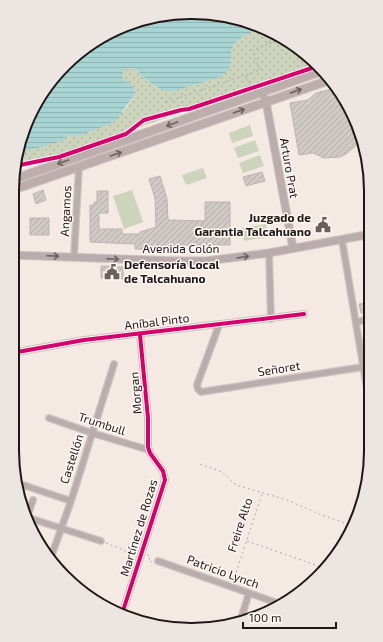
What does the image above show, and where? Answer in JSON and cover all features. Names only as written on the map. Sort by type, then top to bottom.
[{"type":"main road","points":[[19,177],[260,89],[316,73]]},
{"type":"main road","points":[[19,187],[324,82]]},
{"type":"main road","name":"Avenida Colón","points":[[19,255],[191,262],[220,260],[269,253],[364,235]]},
{"type":"street","name":"Arturo Prat","points":[[260,89],[266,102],[293,248]]},
{"type":"street","name":"Angamos","points":[[74,257],[79,166]]},
{"type":"street","points":[[342,240],[364,373]]},
{"type":"street","points":[[269,253],[271,319]]},
{"type":"street","name":"Aníbal Pinto","points":[[19,352],[84,340],[140,335],[304,314]]},
{"type":"street","points":[[356,322],[364,320]]},
{"type":"street","name":"Señoret","points":[[219,325],[197,385],[199,391],[205,392],[363,367]]},
{"type":"street","name":"Morgan","points":[[140,335],[147,400],[149,450]]},
{"type":"street","name":"Castellón","points":[[53,553],[114,364]]},
{"type":"street","name":"Trumbull","points":[[49,418],[149,450]]},
{"type":"street","name":"Martínez de Rozas","points":[[124,609],[165,480],[163,471],[149,450]]},
{"type":"street","points":[[22,485],[70,501]]},
{"type":"street","points":[[29,509],[33,500]]},
{"type":"street","points":[[33,519],[101,541]]},
{"type":"street","name":"Patricio Lynch","points":[[156,560],[274,602]]},
{"type":"street","points":[[242,615],[249,593]]},
{"type":"path","points":[[268,37],[270,43]]},
{"type":"path","points":[[166,102],[260,70],[252,50],[276,41]]},
{"type":"path","points":[[246,74],[251,89]]},
{"type":"path","points":[[245,91],[260,89]]},
{"type":"path","points":[[200,464],[222,472],[236,485],[287,500],[347,524]]},
{"type":"path","points":[[101,541],[141,557],[146,558],[147,555],[150,556],[148,561],[152,562],[156,560]]},
{"type":"path","points":[[247,541],[319,566]]},
{"type":"green space","points":[[256,31],[258,32],[278,42],[297,55],[308,65],[48,160],[20,168],[24,151],[47,145],[70,135],[75,135],[107,125],[125,110],[136,93],[131,85],[122,77],[122,74],[126,68],[133,68],[157,88],[231,61],[231,54],[234,44],[245,35]]},
{"type":"green space","points":[[250,125],[253,136],[232,143],[229,133]]},
{"type":"green space","points":[[255,140],[259,151],[238,158],[234,148]]},
{"type":"green space","points":[[260,155],[264,166],[243,173],[239,163]]},
{"type":"green space","points":[[203,168],[207,178],[186,185],[182,175]]},
{"type":"green space","points":[[132,190],[143,222],[124,229],[113,196]]},
{"type":"green space","points":[[266,224],[268,237],[244,241],[242,228]]},
{"type":"water","points":[[180,19],[214,20],[256,31],[247,34],[235,43],[233,46],[229,68],[220,77],[171,92],[155,86],[134,68],[126,68],[122,74],[122,77],[131,85],[136,93],[116,120],[76,137],[75,135],[70,135],[64,138],[63,141],[24,151],[32,125],[42,105],[55,86],[78,62],[105,42],[136,28],[158,22]]},
{"type":"building","points":[[331,90],[341,105],[351,125],[357,144],[340,157],[324,158],[313,153],[299,155],[290,103],[308,100],[316,93]]},
{"type":"building","points":[[262,172],[265,181],[246,186],[243,177]]},
{"type":"building","points":[[160,176],[167,199],[168,220],[205,221],[205,202],[230,202],[230,245],[174,245],[174,247],[162,247],[162,250],[135,249],[135,244],[90,242],[90,205],[94,205],[94,202],[97,202],[97,191],[108,191],[108,213],[99,213],[99,229],[122,229],[122,234],[140,234],[140,232],[156,227],[155,198],[149,179]]},
{"type":"building","points":[[43,190],[46,200],[36,204],[33,194]]},
{"type":"building","points":[[30,218],[49,218],[49,235],[30,235]]},
{"type":"building","name":"Defensoría Local de Talcahuano","points":[[101,266],[123,267],[123,279],[101,278]]},
{"type":"building","points":[[364,303],[364,312],[361,313],[359,304]]},
{"type":"cycle path","points":[[21,165],[59,157],[126,134],[144,120],[189,109],[311,68]]},
{"type":"cycle path","points":[[19,352],[84,340],[304,314]]},
{"type":"cycle path","points":[[124,609],[165,480],[163,471],[150,453],[148,447],[148,418],[140,335]]},
{"type":"place","name":"Juzgado de Garantia Talcahuano","points":[[323,225]]},
{"type":"place","name":"Defensoría Local de Talcahuano","points":[[112,272]]}]
